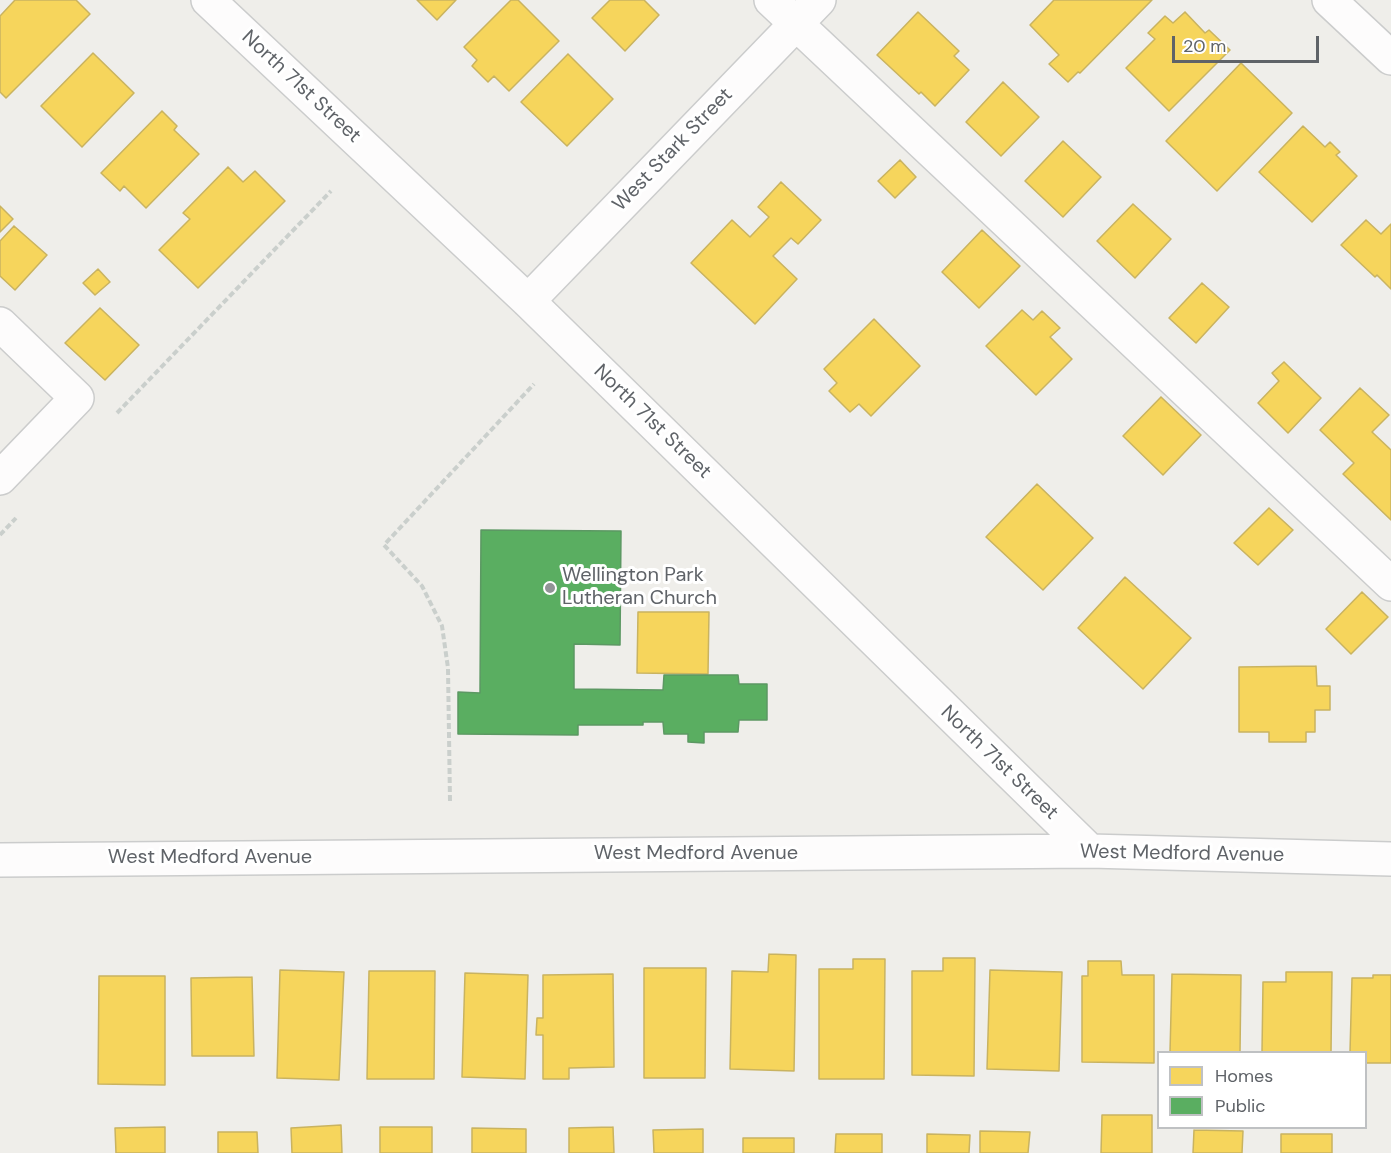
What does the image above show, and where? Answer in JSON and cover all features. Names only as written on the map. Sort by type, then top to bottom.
[{"type":"street","name":"North 71st Street","points":[[208,0],[528,301],[1090,851]]},
{"type":"street","points":[[771,0],[1391,584]]},
{"type":"street","name":"West Stark Street","points":[[528,301],[819,0]]},
{"type":"street","points":[[1329,0],[1391,58]]},
{"type":"street","points":[[0,324],[77,398],[0,478]]},
{"type":"street","name":"West Medford Avenue","points":[[0,860],[1090,851],[1391,859]]},
{"type":"path","points":[[117,413],[331,191]]},
{"type":"path","points":[[450,801],[448,668],[442,626],[422,586],[384,545],[534,384]]},
{"type":"path","points":[[0,535],[22,512]]},
{"type":"building: Homes","points":[[15,0],[76,0],[90,14],[6,98],[0,92],[0,16]]},
{"type":"building: Homes","points":[[417,0],[456,0],[437,20]]},
{"type":"building: Homes","points":[[511,0],[518,0],[559,41],[509,91],[494,76],[488,82],[472,66],[477,60],[464,47]]},
{"type":"building: Homes","points":[[610,0],[644,0],[659,15],[625,51],[592,18]]},
{"type":"building: Homes","points":[[1054,0],[1152,0],[1080,73],[1078,72],[1068,82],[1049,64],[1059,55],[1030,25]]},
{"type":"building: Homes","points":[[918,12],[959,51],[954,56],[969,70],[935,106],[877,55]]},
{"type":"building: Homes","points":[[1185,12],[1205,33],[1209,30],[1230,50],[1169,111],[1126,68],[1155,39],[1148,33],[1165,16],[1173,23]]},
{"type":"building: Homes","points":[[93,53],[134,93],[82,147],[41,106]]},
{"type":"building: Homes","points":[[568,54],[613,99],[567,146],[521,102]]},
{"type":"building: Homes","points":[[1241,63],[1292,113],[1217,191],[1166,141]]},
{"type":"building: Homes","points":[[1003,82],[1039,117],[1001,156],[966,122]]},
{"type":"building: Homes","points":[[162,111],[177,126],[174,130],[199,154],[146,208],[124,186],[120,191],[101,173]]},
{"type":"building: Homes","points":[[1303,126],[1325,147],[1330,142],[1340,152],[1336,155],[1357,176],[1312,222],[1259,172]]},
{"type":"building: Homes","points":[[1063,141],[1101,177],[1063,217],[1025,181]]},
{"type":"building: Homes","points":[[900,160],[916,177],[895,198],[878,181]]},
{"type":"building: Homes","points":[[228,167],[243,182],[255,171],[285,201],[198,288],[159,250],[190,219],[183,213]]},
{"type":"building: Homes","points":[[781,182],[821,220],[798,244],[791,238],[773,256],[797,279],[755,324],[691,263],[732,220],[750,237],[769,217],[758,207]]},
{"type":"building: Homes","points":[[1133,204],[1171,239],[1135,278],[1097,241]]},
{"type":"building: Homes","points":[[0,206],[13,219],[0,232]]},
{"type":"building: Homes","points":[[1366,220],[1381,234],[1391,224],[1391,289],[1341,245]]},
{"type":"building: Homes","points":[[14,226],[47,255],[15,290],[0,276],[0,241]]},
{"type":"building: Homes","points":[[982,230],[1020,266],[979,308],[942,272]]},
{"type":"building: Homes","points":[[98,269],[110,282],[95,295],[83,283]]},
{"type":"building: Homes","points":[[1202,283],[1229,307],[1196,343],[1169,318]]},
{"type":"building: Homes","points":[[100,308],[139,345],[105,380],[65,343]]},
{"type":"building: Homes","points":[[1022,310],[1033,320],[1042,311],[1060,328],[1050,337],[1072,359],[1036,395],[986,346]]},
{"type":"building: Homes","points":[[874,319],[920,366],[871,416],[859,404],[850,412],[829,391],[837,383],[824,369]]},
{"type":"building: Homes","points":[[1284,362],[1321,398],[1288,433],[1258,403],[1279,381],[1272,373]]},
{"type":"building: Homes","points":[[1360,388],[1389,415],[1372,432],[1391,450],[1391,520],[1343,474],[1354,463],[1320,430]]},
{"type":"building: Homes","points":[[1161,397],[1201,435],[1163,475],[1123,436]]},
{"type":"building: Homes","points":[[1037,484],[1093,538],[1043,590],[986,537]]},
{"type":"building: Homes","points":[[1269,508],[1293,530],[1258,565],[1234,543]]},
{"type":"building: Homes","points":[[1125,577],[1191,638],[1143,689],[1078,628]]},
{"type":"building: Homes","points":[[1362,592],[1388,617],[1351,654],[1326,629]]},
{"type":"building: Homes","points":[[638,612],[709,612],[708,674],[637,673]]},
{"type":"building: Homes","points":[[1316,666],[1317,686],[1330,686],[1330,710],[1315,710],[1315,732],[1306,732],[1306,742],[1269,742],[1269,732],[1239,732],[1239,667]]},
{"type":"building: Homes","points":[[769,954],[796,955],[794,1071],[730,1069],[732,971],[768,972]]},
{"type":"building: Homes","points":[[943,958],[975,958],[974,1076],[912,1075],[912,971],[943,971]]},
{"type":"building: Homes","points":[[853,959],[885,959],[884,1079],[819,1079],[819,969],[853,969]]},
{"type":"building: Homes","points":[[1088,961],[1121,961],[1122,975],[1154,975],[1154,1063],[1082,1062],[1082,976],[1088,976]]},
{"type":"building: Homes","points":[[644,968],[706,968],[705,1078],[644,1078]]},
{"type":"building: Homes","points":[[280,970],[344,972],[339,1080],[277,1078]]},
{"type":"building: Homes","points":[[990,970],[1062,972],[1059,1071],[987,1069]]},
{"type":"building: Homes","points":[[369,971],[435,971],[434,1079],[367,1079]]},
{"type":"building: Homes","points":[[1286,972],[1332,972],[1331,1051],[1262,1051],[1263,982],[1286,982]]},
{"type":"building: Homes","points":[[465,973],[528,975],[525,1079],[462,1077]]},
{"type":"building: Homes","points":[[613,974],[614,1067],[569,1068],[569,1079],[543,1079],[543,1035],[536,1035],[537,1018],[543,1018],[543,975]]},
{"type":"building: Homes","points":[[1172,974],[1241,975],[1240,1051],[1170,1051]]},
{"type":"building: Homes","points":[[1373,975],[1391,975],[1391,1063],[1367,1063],[1367,1051],[1350,1051],[1352,978],[1373,978]]},
{"type":"building: Homes","points":[[99,976],[165,976],[165,1085],[98,1084]]},
{"type":"building: Homes","points":[[252,977],[254,1056],[192,1056],[191,978]]},
{"type":"building: Homes","points":[[1102,1115],[1152,1115],[1152,1153],[1101,1153]]},
{"type":"building: Homes","points":[[341,1125],[342,1153],[292,1153],[291,1128]]},
{"type":"building: Homes","points":[[165,1127],[165,1153],[116,1153],[115,1128]]},
{"type":"building: Homes","points":[[380,1127],[432,1127],[432,1153],[380,1153]]},
{"type":"building: Homes","points":[[613,1127],[614,1153],[569,1153],[569,1128]]},
{"type":"building: Homes","points":[[472,1128],[526,1129],[526,1153],[472,1153]]},
{"type":"building: Homes","points":[[703,1129],[703,1153],[654,1153],[653,1130]]},
{"type":"building: Homes","points":[[1194,1130],[1243,1131],[1242,1153],[1193,1153]]},
{"type":"building: Homes","points":[[980,1131],[1030,1132],[1028,1153],[980,1153]]},
{"type":"building: Homes","points":[[218,1132],[257,1132],[258,1153],[218,1153]]},
{"type":"building: Homes","points":[[836,1134],[882,1134],[882,1153],[835,1153]]},
{"type":"building: Homes","points":[[927,1134],[970,1135],[969,1153],[927,1153]]},
{"type":"building: Homes","points":[[1281,1134],[1332,1134],[1332,1153],[1281,1153]]},
{"type":"building: Homes","points":[[743,1138],[794,1138],[794,1153],[743,1153]]},
{"type":"building: Public","name":"Wellington Park Lutheran Church","points":[[481,530],[621,531],[620,645],[574,644],[574,689],[663,690],[664,675],[738,675],[739,684],[767,684],[767,720],[739,720],[738,732],[704,732],[704,743],[688,742],[688,734],[664,734],[663,722],[643,722],[643,725],[578,725],[578,735],[458,734],[458,692],[480,693]]},
{"type":"place","name":"Wellington Park Lutheran Church","points":[[550,588]]}]
